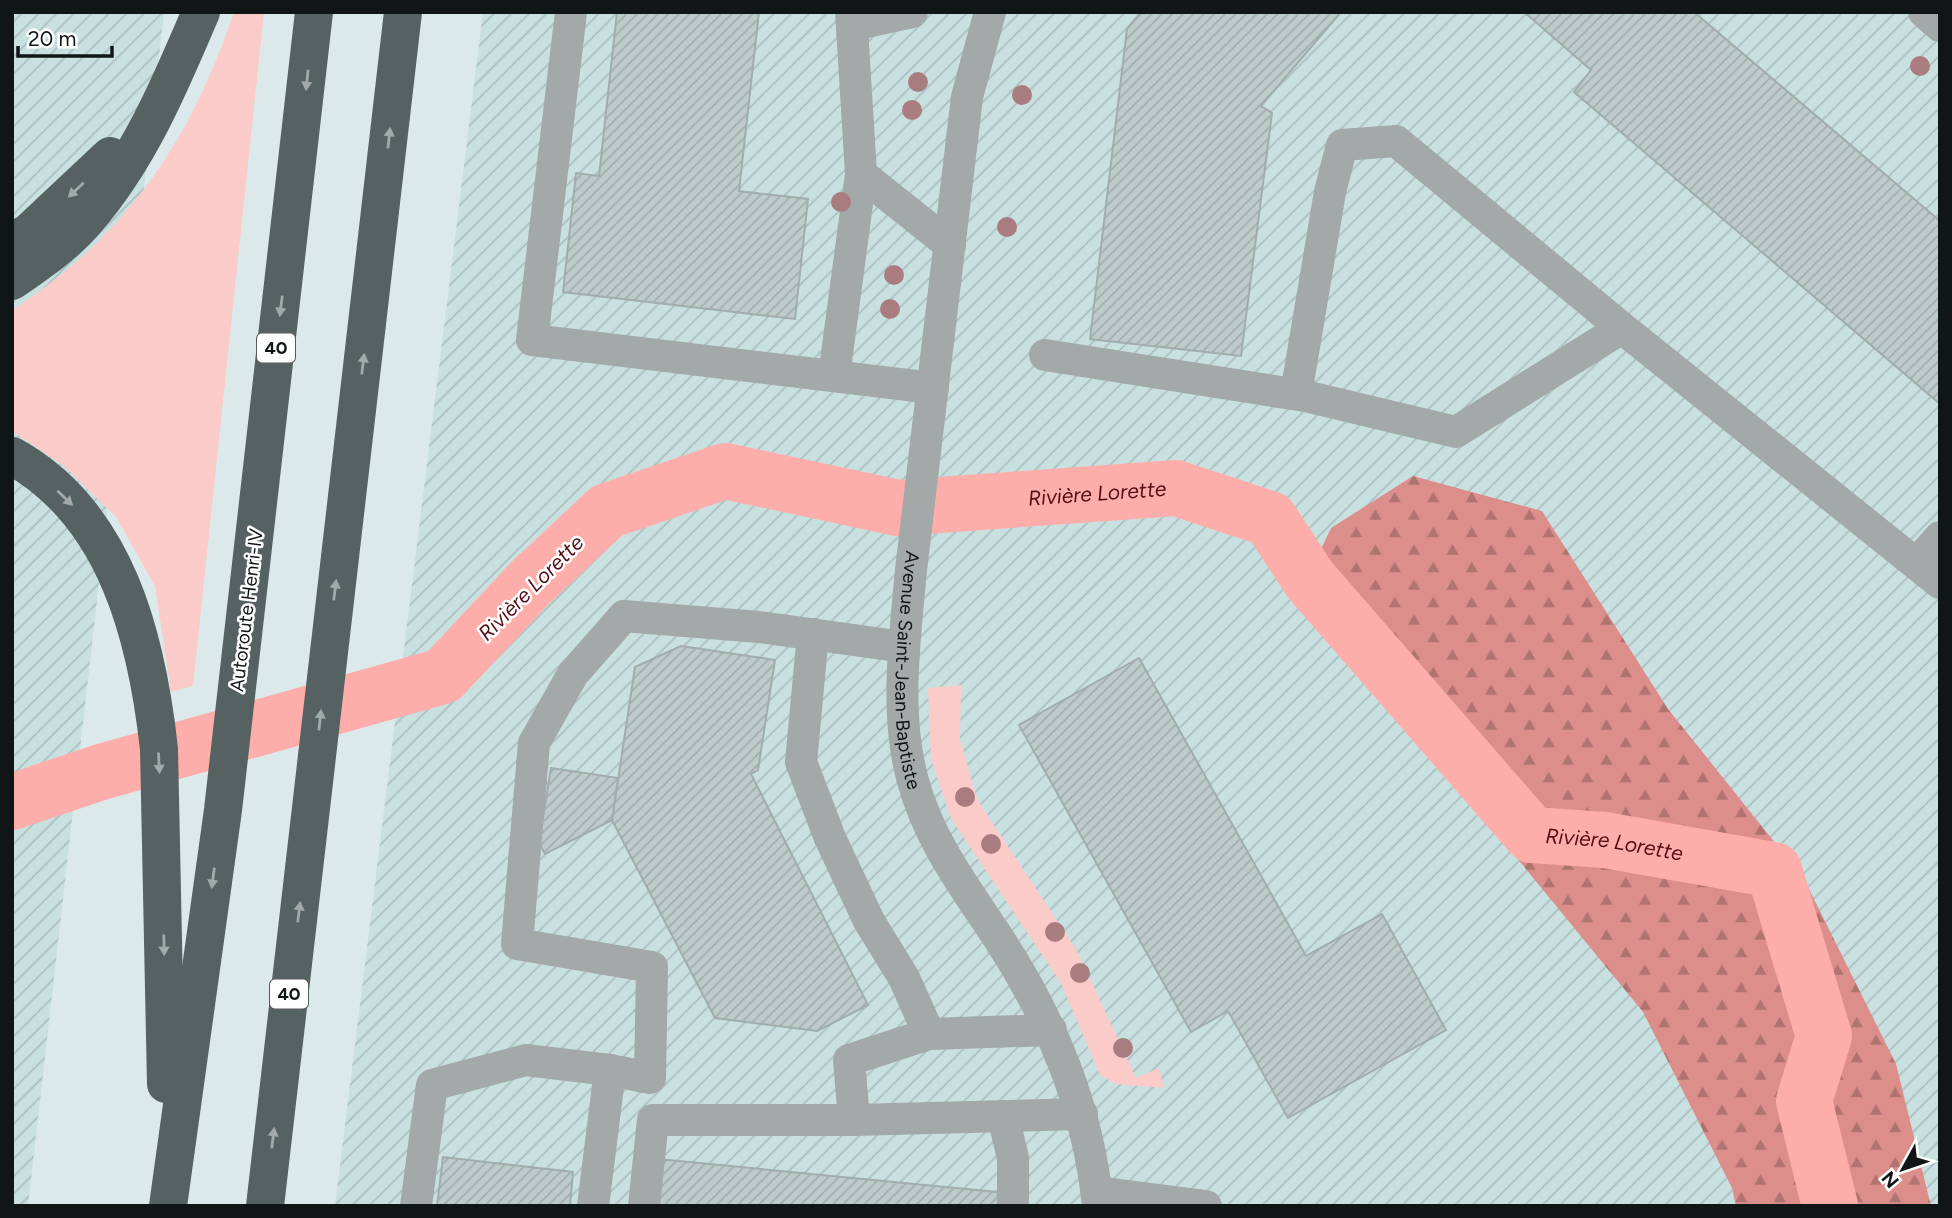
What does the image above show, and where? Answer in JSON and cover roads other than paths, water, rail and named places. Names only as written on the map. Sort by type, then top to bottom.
[{"type":"highway","points":[[12,281],[44,258],[86,221],[124,172],[170,85],[201,12]]},
{"type":"highway","name":"Autoroute Henri-IV","points":[[168,1206],[223,810],[314,12]]},
{"type":"highway","name":"40","points":[[265,1206],[403,12]]},
{"type":"highway","points":[[12,241],[28,233],[78,188],[126,139],[170,85]]},
{"type":"highway","points":[[12,456],[32,467],[74,506],[109,554],[138,626],[153,698],[162,828],[168,1206]]},
{"type":"street","points":[[571,12],[531,340],[933,388]]},
{"type":"street","points":[[834,376],[861,174],[851,18],[912,12]]},
{"type":"street","name":"Avenue Saint-Jean-Baptiste","points":[[990,12],[967,97],[911,570],[904,647],[904,737],[913,781],[927,822],[955,875],[1000,941],[1051,1030],[1070,1073],[1082,1114],[1097,1199]]},
{"type":"street","points":[[1924,12],[1940,26]]},
{"type":"street","points":[[1296,394],[1330,192],[1342,145],[1396,141],[1622,328],[1928,573],[1940,537]]},
{"type":"street","points":[[861,174],[950,245]]},
{"type":"street","points":[[1045,355],[1296,394],[1456,432],[1622,328]]},
{"type":"street","points":[[645,1206],[653,1120],[650,1078],[652,968],[517,944],[534,743],[573,674],[624,616],[813,634],[904,647]]},
{"type":"street","points":[[813,634],[801,762],[830,838],[869,921],[904,978],[929,1034]]},
{"type":"street","points":[[854,1120],[849,1060],[929,1034],[1051,1030]]},
{"type":"street","points":[[416,1206],[432,1086],[526,1059],[650,1078]]},
{"type":"street","points":[[593,1206],[610,1070]]},
{"type":"street","points":[[653,1120],[854,1120],[1082,1114]]},
{"type":"street","points":[[1003,1116],[1013,1158],[1013,1206]]},
{"type":"street","points":[[1097,1199],[1194,1205]]},
{"type":"waterway","name":"Rivière Lorette","points":[[12,802],[101,772],[443,676],[529,584],[607,511],[725,471],[898,508],[1176,488],[1270,519],[1310,580],[1532,835],[1605,840],[1774,870],[1824,1036],[1804,1101],[1830,1206]]}]
